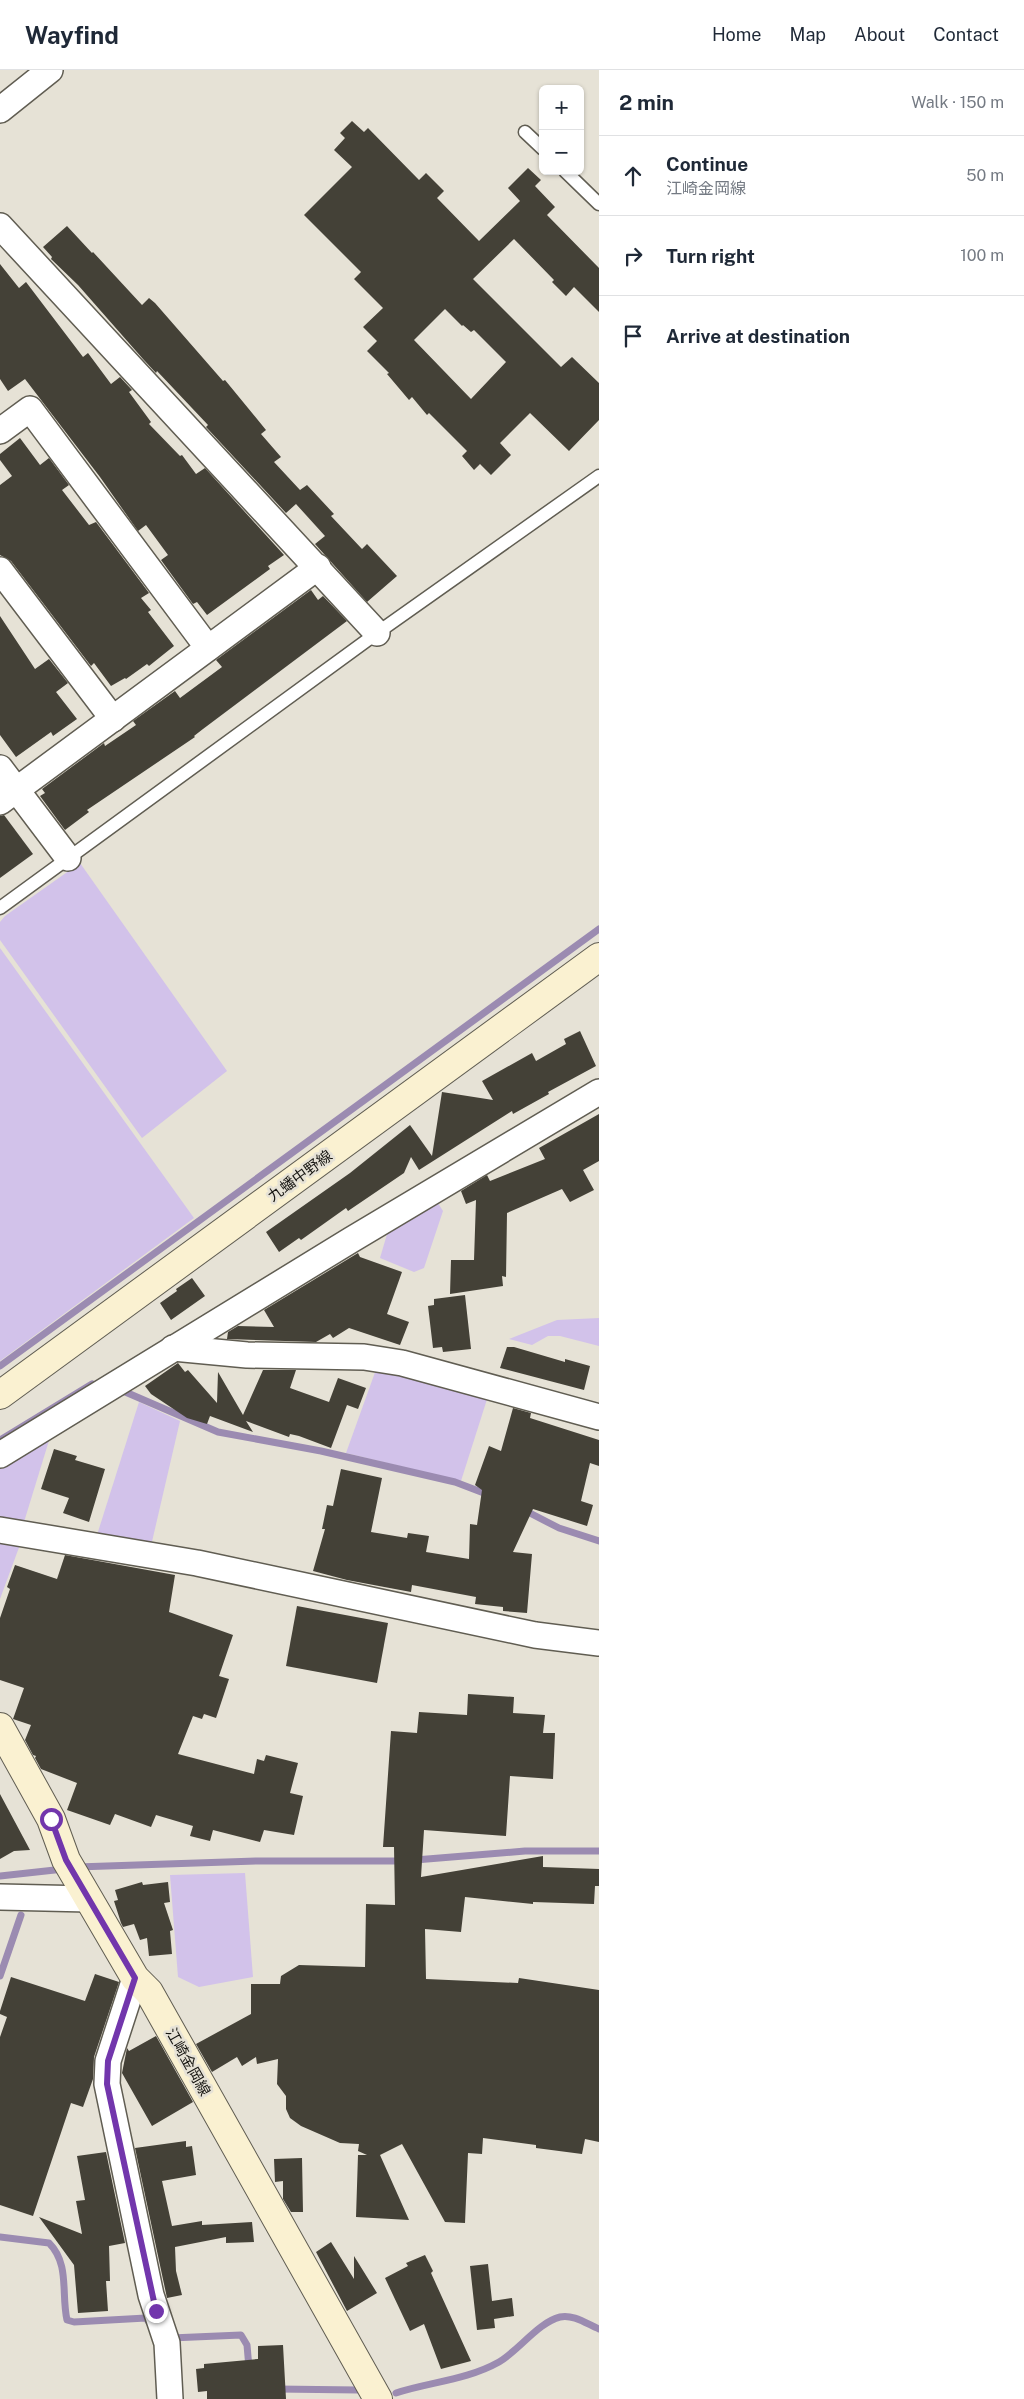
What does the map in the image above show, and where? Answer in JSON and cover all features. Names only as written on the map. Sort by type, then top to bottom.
[{"type":"main road","name":"九蟠中野線","points":[[0,1395],[599,956]]},
{"type":"main road","name":"江崎金岡線","points":[[0,1727],[51,1819],[78,1879],[135,1978],[149,1992],[378,2399]]},
{"type":"street","points":[[0,110],[50,70]]},
{"type":"street","points":[[0,226],[318,566],[377,632]]},
{"type":"street","points":[[0,430],[30,409],[208,648]]},
{"type":"street","points":[[8,796],[318,566]]},
{"type":"street","points":[[0,570],[113,719]]},
{"type":"street","points":[[0,768],[8,796],[68,858]]},
{"type":"street","points":[[0,1455],[173,1348],[599,1092]]},
{"type":"street","points":[[173,1348],[247,1355],[364,1357],[402,1363],[599,1417]]},
{"type":"street","points":[[0,1530],[197,1563],[535,1635],[599,1643]]},
{"type":"street","points":[[0,1897],[78,1879]]},
{"type":"street","points":[[135,1978],[108,2061],[107,2084],[151,2295],[167,2343],[170,2399]]},
{"type":"lane","points":[[525,132],[539,145]]},
{"type":"lane","points":[[569,175],[599,204]]},
{"type":"lane","points":[[0,908],[377,632],[599,476]]},
{"type":"shaded area","points":[[80,863],[227,1071],[142,1138],[0,940],[0,922],[5,916]]},
{"type":"shaded area","points":[[0,948],[194,1218],[0,1361]]},
{"type":"shaded area","points":[[436,1200],[443,1211],[424,1268],[414,1272],[380,1258],[390,1224]]},
{"type":"shaded area","points":[[599,1318],[599,1346],[560,1336],[548,1336],[532,1345],[509,1339],[557,1320]]},
{"type":"shaded area","points":[[378,1364],[489,1393],[461,1481],[346,1453]]},
{"type":"shaded area","points":[[139,1402],[180,1421],[151,1546],[97,1535]]},
{"type":"shaded area","points":[[51,1434],[24,1522],[0,1517],[0,1466]]},
{"type":"shaded area","points":[[0,1539],[21,1542],[0,1599]]},
{"type":"shaded area","points":[[245,1873],[253,1977],[199,1987],[178,1977],[170,1875]]},
{"type":"building","points":[[352,121],[364,132],[368,128],[419,180],[426,173],[444,191],[437,198],[479,241],[520,201],[508,188],[528,168],[541,180],[535,186],[555,207],[547,215],[599,268],[599,312],[574,287],[566,296],[552,282],[554,280],[514,239],[473,279],[561,367],[572,357],[599,383],[599,420],[569,451],[530,413],[500,443],[511,455],[491,475],[480,464],[474,470],[462,456],[467,451],[429,413],[427,415],[412,397],[409,400],[387,374],[389,373],[367,351],[377,341],[363,327],[383,308],[354,279],[361,272],[304,215],[352,167],[334,150],[345,138],[340,133]],"holes":[[[445,309],[471,332],[474,330],[506,362],[471,399],[414,340]]]},
{"type":"building","points":[[67,226],[142,305],[149,298],[155,303],[223,381],[225,380],[266,430],[261,434],[281,457],[274,462],[300,490],[307,485],[334,514],[331,516],[362,549],[367,544],[397,576],[367,602],[315,544],[325,536],[296,504],[286,513],[206,427],[208,425],[157,371],[156,373],[78,285],[51,259],[52,257],[43,247]]},
{"type":"building","points":[[0,264],[19,288],[26,282],[83,357],[88,353],[111,384],[120,377],[132,390],[129,392],[151,422],[149,424],[180,456],[182,455],[196,474],[205,468],[284,555],[268,566],[270,569],[207,615],[197,602],[193,604],[161,560],[168,555],[146,525],[138,531],[100,477],[25,379],[8,391],[0,379]]},
{"type":"building","points":[[20,438],[40,465],[49,458],[69,485],[62,490],[89,525],[96,522],[149,593],[141,598],[151,610],[148,612],[174,646],[149,666],[147,664],[126,679],[111,686],[94,663],[91,666],[11,561],[0,555],[0,485],[12,476],[0,460],[0,454]]},
{"type":"building","points":[[311,590],[318,600],[323,596],[347,621],[203,729],[195,737],[87,810],[89,812],[65,830],[40,796],[45,793],[42,789],[104,743],[105,746],[136,725],[133,721],[175,691],[180,698],[222,667],[216,660]]},
{"type":"building","points":[[0,616],[35,669],[49,659],[68,683],[56,692],[77,719],[53,736],[51,732],[16,757],[0,735]]},
{"type":"building","points":[[4,815],[33,854],[0,878],[0,816]]},
{"type":"building","points":[[580,1031],[596,1066],[548,1092],[549,1094],[513,1114],[512,1111],[419,1170],[411,1157],[404,1173],[348,1211],[346,1208],[301,1240],[299,1238],[279,1252],[266,1232],[350,1173],[410,1125],[432,1156],[442,1092],[493,1100],[482,1081],[532,1053],[536,1061],[566,1044],[564,1039]]},
{"type":"building","points":[[599,1114],[599,1161],[583,1170],[594,1190],[570,1202],[562,1189],[507,1213],[506,1277],[502,1276],[503,1286],[450,1294],[451,1260],[474,1260],[476,1200],[466,1204],[461,1191],[487,1175],[490,1181],[545,1159],[539,1148]]},
{"type":"building","points":[[358,1253],[360,1257],[402,1272],[387,1314],[409,1322],[400,1345],[349,1328],[333,1338],[330,1334],[316,1342],[227,1339],[228,1332],[238,1326],[274,1327],[264,1310]]},
{"type":"building","points":[[192,1278],[205,1296],[171,1320],[160,1303]]},
{"type":"building","points":[[465,1295],[471,1349],[443,1352],[442,1347],[433,1348],[428,1306],[434,1305],[434,1299]]},
{"type":"building","points":[[507,1347],[514,1347],[565,1362],[565,1359],[590,1366],[584,1390],[500,1368]]},
{"type":"building","points":[[178,1363],[185,1372],[188,1370],[217,1403],[218,1372],[243,1415],[263,1370],[296,1370],[290,1388],[329,1402],[338,1378],[366,1388],[358,1409],[347,1405],[331,1448],[299,1436],[290,1434],[289,1437],[246,1421],[253,1432],[210,1416],[207,1424],[187,1418],[151,1394],[145,1386]]},
{"type":"building","points":[[513,1408],[531,1413],[530,1418],[599,1440],[599,1466],[590,1463],[581,1501],[593,1505],[587,1526],[533,1509],[513,1552],[532,1554],[527,1613],[503,1611],[503,1607],[475,1604],[476,1597],[412,1585],[411,1592],[347,1580],[313,1571],[325,1529],[322,1529],[327,1505],[333,1506],[341,1469],[382,1478],[371,1532],[407,1538],[408,1533],[429,1536],[426,1552],[469,1559],[470,1524],[477,1525],[482,1490],[475,1485],[489,1446],[501,1451]]},
{"type":"building","points":[[54,1449],[77,1456],[75,1460],[105,1469],[89,1522],[63,1513],[69,1498],[41,1489]]},
{"type":"building","points":[[65,1555],[175,1575],[169,1612],[233,1635],[219,1676],[229,1679],[216,1718],[204,1714],[202,1719],[193,1716],[178,1754],[254,1774],[257,1759],[264,1761],[266,1755],[298,1763],[290,1793],[303,1796],[294,1835],[264,1830],[260,1842],[213,1830],[210,1841],[190,1836],[193,1826],[156,1815],[151,1827],[115,1814],[110,1825],[67,1810],[77,1783],[41,1769],[35,1758],[36,1756],[33,1755],[25,1740],[31,1725],[13,1719],[24,1688],[0,1680],[0,1618],[10,1589],[7,1587],[15,1565],[57,1579]]},
{"type":"building","points":[[297,1606],[388,1623],[377,1683],[286,1666]]},
{"type":"building","points":[[468,1694],[514,1697],[513,1713],[545,1715],[543,1733],[555,1733],[553,1779],[510,1776],[506,1836],[424,1830],[421,1877],[543,1856],[543,1867],[599,1869],[599,1886],[595,1886],[594,1904],[533,1902],[533,1904],[465,1897],[461,1932],[425,1929],[426,1979],[518,1983],[519,1978],[599,1990],[599,2142],[585,2139],[582,2154],[536,2148],[536,2145],[483,2138],[482,2154],[468,2153],[465,2223],[445,2222],[402,2144],[380,2155],[409,2220],[356,2217],[358,2155],[367,2155],[358,2151],[359,2144],[340,2143],[301,2126],[290,2118],[286,2109],[286,2096],[277,2084],[278,2059],[257,2064],[256,2057],[242,2066],[237,2057],[212,2072],[196,2044],[251,2014],[251,1984],[280,1984],[281,1976],[299,1965],[365,1967],[366,1904],[395,1905],[394,1847],[383,1847],[391,1731],[417,1733],[419,1712],[467,1715]]},
{"type":"building","points":[[0,1794],[30,1850],[14,1851],[0,1859]]},
{"type":"building","points":[[142,1882],[143,1885],[168,1882],[170,1902],[164,1903],[173,1930],[170,1931],[172,1954],[149,1956],[147,1938],[140,1940],[134,1924],[123,1927],[121,1923],[114,1901],[118,1900],[115,1890]]},
{"type":"building","points":[[95,1974],[119,1982],[94,2057],[93,2079],[83,2107],[71,2103],[33,2216],[0,2205],[0,2037],[7,2017],[0,2014],[0,2011],[11,1977],[85,2001]]},
{"type":"building","points":[[156,2036],[193,2102],[152,2126],[122,2073],[127,2048],[129,2051]]},
{"type":"building","points":[[186,2141],[186,2147],[192,2146],[196,2175],[162,2181],[172,2226],[202,2221],[202,2225],[252,2222],[254,2242],[226,2243],[226,2237],[175,2247],[176,2271],[182,2295],[167,2298],[135,2148]]},
{"type":"building","points":[[106,2152],[125,2243],[109,2246],[110,2281],[106,2281],[108,2311],[78,2313],[74,2265],[39,2217],[82,2234],[76,2201],[85,2200],[77,2156]]},
{"type":"building","points":[[302,2158],[303,2212],[291,2212],[283,2199],[283,2181],[275,2182],[274,2159]]},
{"type":"building","points":[[331,2242],[354,2279],[354,2256],[377,2293],[347,2311],[316,2252]]},
{"type":"building","points":[[425,2255],[433,2271],[431,2273],[471,2361],[441,2369],[424,2324],[410,2331],[385,2278],[408,2266],[406,2263]]},
{"type":"building","points":[[488,2264],[492,2301],[512,2298],[514,2316],[494,2319],[495,2328],[477,2330],[470,2266]]},
{"type":"building","points":[[283,2345],[286,2399],[207,2399],[207,2391],[198,2392],[196,2369],[204,2368],[204,2364],[258,2359],[258,2346]]},
{"type":"waterway","points":[[0,1366],[599,929]]},
{"type":"waterway","points":[[0,1440],[92,1384]]},
{"type":"waterway","points":[[123,1391],[218,1432],[321,1451],[455,1482],[489,1495]]},
{"type":"waterway","points":[[524,1510],[559,1528],[599,1541]]},
{"type":"waterway","points":[[415,1860],[525,1851],[599,1851]]},
{"type":"waterway","points":[[77,1867],[256,1861],[401,1861]]},
{"type":"waterway","points":[[0,1876],[64,1869]]},
{"type":"waterway","points":[[0,1976],[21,1915]]},
{"type":"waterway","points":[[0,2237],[49,2243],[56,2251],[64,2280],[67,2320],[74,2322],[146,2318],[151,2325]]},
{"type":"waterway","points":[[396,2393],[461,2377],[487,2368],[506,2357],[544,2325],[560,2317],[575,2318],[599,2329]]},
{"type":"waterway","points":[[171,2338],[241,2335],[247,2345],[249,2368]]},
{"type":"waterway","points":[[277,2389],[358,2390]]},
{"type":"route","points":[[51,1819],[66,1860],[135,1978],[108,2061],[107,2084],[151,2295],[156,2311]]}]
